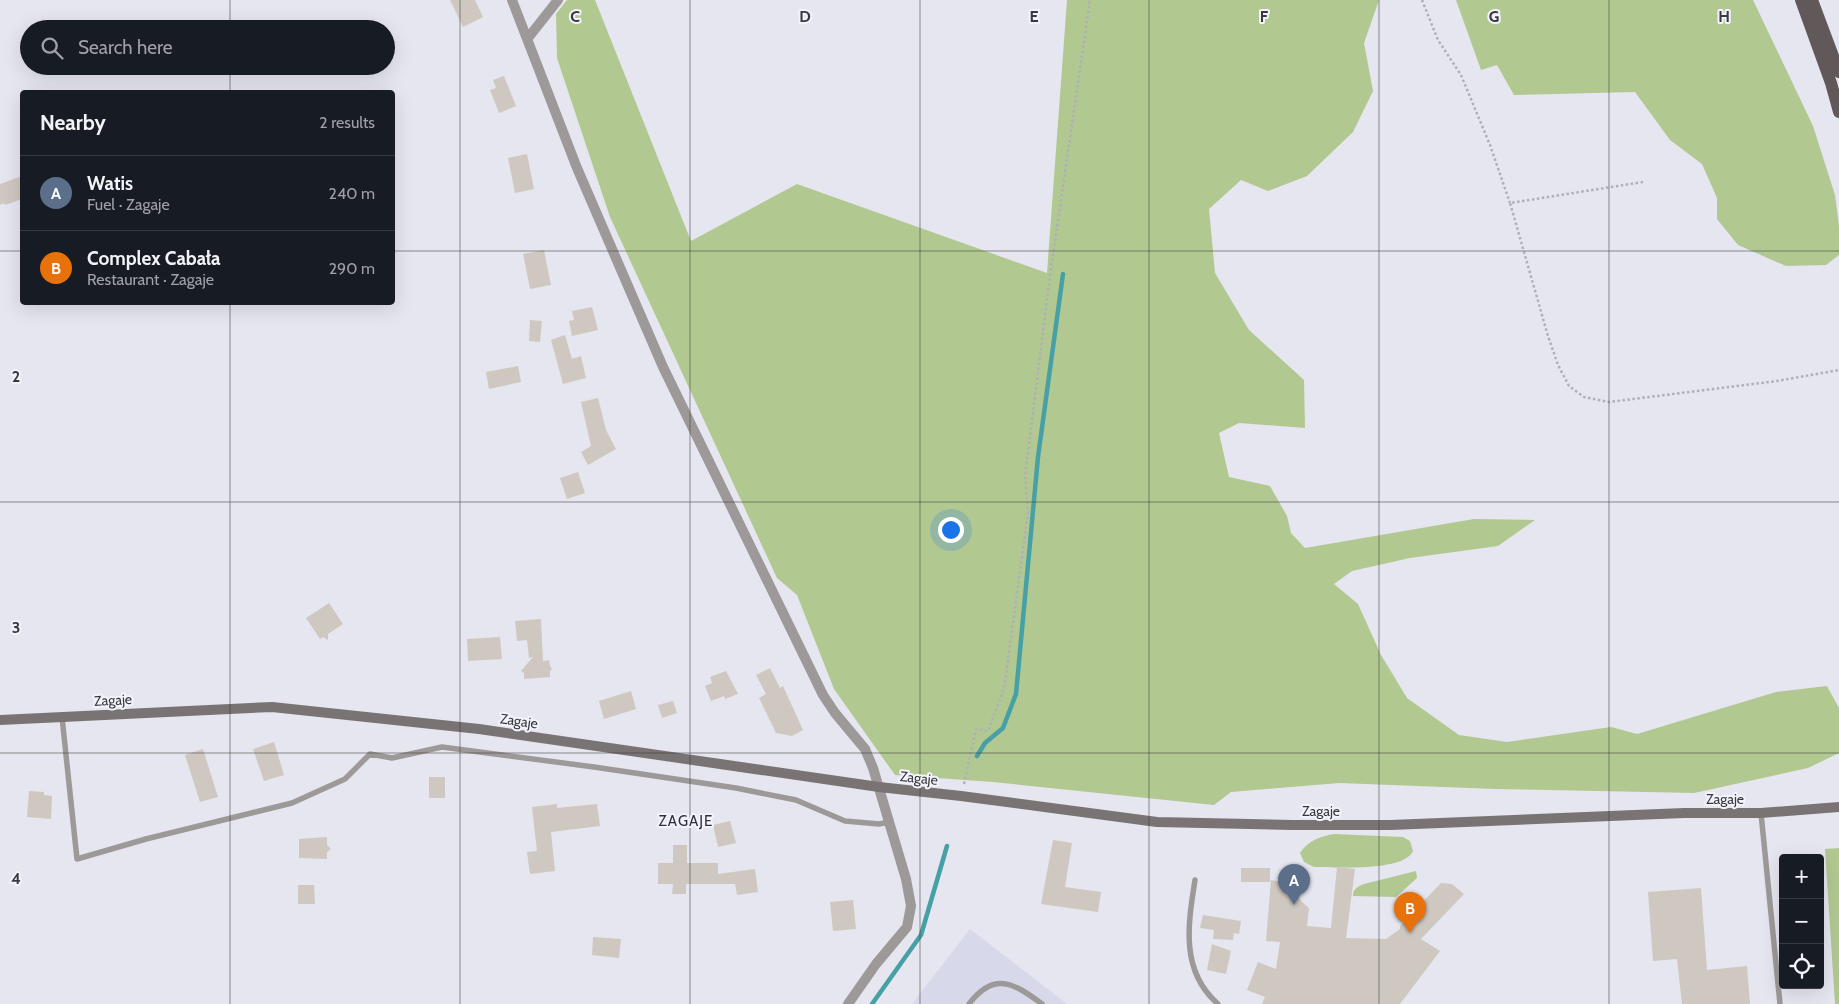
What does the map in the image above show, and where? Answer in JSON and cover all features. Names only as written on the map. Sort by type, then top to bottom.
[{"type":"main road","points":[[1801,0],[1831,83],[1839,112]]},
{"type":"main road","points":[[1812,0],[1839,72]]},
{"type":"main road","name":"Zagaje","points":[[0,720],[272,707],[479,730],[879,787],[1157,822],[1292,825],[1428,824],[1684,813],[1761,812],[1839,807]]},
{"type":"street","points":[[512,0],[577,168],[663,367],[823,695],[834,714],[865,749],[879,787],[906,879],[911,906],[907,927],[876,964],[848,1004]]},
{"type":"street","points":[[528,38],[558,0]]},
{"type":"lane","points":[[62,717],[76,859],[292,802],[345,779],[370,754],[392,758],[442,747],[736,788],[796,800],[845,821],[879,824],[890,822]]},
{"type":"lane","points":[[1761,812],[1780,1004]]},
{"type":"lane","points":[[1195,880],[1188,923],[1190,948],[1195,974],[1207,995],[1218,1004]]},
{"type":"lane","points":[[969,1004],[978,992],[991,984],[1008,983],[1042,1004]]},
{"type":"path","points":[[961,796],[976,729],[988,730],[1004,689],[1028,514],[1026,466],[1050,276],[1090,0]]},
{"type":"path","points":[[1422,0],[1438,40],[1460,75],[1490,145],[1510,203],[1548,336],[1558,365],[1569,386],[1584,397],[1609,402],[1777,381],[1839,370]]},
{"type":"path","points":[[1510,203],[1643,182]]},
{"type":"shaded area","points":[[970,929],[1067,1004],[912,1004]]},
{"type":"green space","points":[[567,0],[595,0],[691,241],[797,184],[1047,273],[1067,0],[1379,0],[1364,43],[1373,91],[1353,132],[1307,176],[1268,191],[1241,180],[1209,209],[1215,273],[1249,330],[1304,380],[1305,428],[1239,423],[1219,433],[1229,477],[1270,486],[1287,516],[1291,533],[1305,548],[1474,519],[1535,520],[1498,546],[1410,558],[1352,571],[1334,584],[1358,604],[1381,655],[1407,698],[1459,735],[1507,742],[1611,727],[1637,734],[1776,692],[1827,686],[1839,708],[1839,753],[1808,768],[1694,793],[1496,789],[1339,783],[1231,792],[1214,805],[993,782],[895,775],[834,689],[797,595],[777,578],[610,217],[557,58],[556,14]]},
{"type":"green space","points":[[1456,0],[1753,0],[1813,126],[1835,195],[1839,226],[1839,255],[1826,265],[1786,266],[1738,245],[1717,219],[1717,198],[1702,164],[1670,140],[1635,92],[1514,95],[1497,65],[1481,70]]},
{"type":"green space","points":[[1334,834],[1403,837],[1410,841],[1413,851],[1407,858],[1397,862],[1368,867],[1314,867],[1304,862],[1300,853],[1307,845],[1319,838]]},
{"type":"green space","points":[[1839,848],[1839,1004],[1835,1004],[1825,849]]},
{"type":"green space","points":[[1416,871],[1417,878],[1396,897],[1353,896],[1356,889],[1364,884]]},
{"type":"building","points":[[450,0],[475,0],[483,17],[463,27]]},
{"type":"building","points":[[504,76],[516,106],[499,113],[490,90],[496,88],[493,80]]},
{"type":"building","points":[[527,154],[534,189],[515,193],[508,158]]},
{"type":"building","points":[[20,177],[20,200],[0,205],[0,184]]},
{"type":"building","points":[[544,250],[551,285],[530,289],[523,254]]},
{"type":"building","points":[[592,307],[598,330],[572,336],[569,321],[574,320],[572,311]]},
{"type":"building","points":[[530,320],[542,321],[540,342],[529,341]]},
{"type":"building","points":[[565,335],[572,359],[581,356],[586,378],[563,384],[551,340]]},
{"type":"building","points":[[518,366],[521,382],[489,389],[486,372]]},
{"type":"building","points":[[598,398],[606,430],[616,449],[588,465],[581,452],[591,446],[581,402]]},
{"type":"building","points":[[578,472],[585,493],[567,499],[560,478]]},
{"type":"building","points":[[329,603],[343,624],[328,634],[328,640],[323,637],[320,639],[306,618]]},
{"type":"building","points":[[541,619],[543,661],[549,660],[552,669],[550,677],[524,679],[524,673],[521,671],[533,657],[529,658],[527,640],[517,641],[515,621]]},
{"type":"building","points":[[500,637],[502,659],[468,661],[467,639]]},
{"type":"building","points":[[770,668],[780,688],[783,686],[803,730],[792,736],[776,733],[759,698],[766,694],[756,675]]},
{"type":"building","points":[[726,671],[738,694],[725,699],[724,696],[711,701],[705,686],[712,683],[710,677]]},
{"type":"building","points":[[631,691],[636,709],[604,719],[599,701]]},
{"type":"building","points":[[673,701],[677,713],[662,718],[658,705]]},
{"type":"building","points":[[274,742],[284,775],[264,781],[253,749]]},
{"type":"building","points":[[203,749],[218,797],[200,802],[185,755]]},
{"type":"building","points":[[429,777],[445,777],[445,798],[429,798]]},
{"type":"building","points":[[29,791],[44,792],[44,795],[52,796],[51,819],[27,817]]},
{"type":"building","points":[[557,804],[557,808],[597,804],[600,826],[551,832],[555,871],[530,874],[527,852],[537,851],[532,807]]},
{"type":"building","points":[[730,821],[736,843],[718,847],[713,825]]},
{"type":"building","points":[[327,837],[327,845],[331,849],[327,852],[327,859],[299,858],[299,839]]},
{"type":"building","points":[[1053,840],[1072,843],[1065,887],[1101,892],[1098,912],[1041,904]]},
{"type":"building","points":[[673,845],[687,845],[687,863],[718,863],[718,874],[755,869],[758,892],[737,895],[735,884],[686,884],[686,894],[672,894],[673,884],[658,884],[658,863],[673,863]]},
{"type":"building","points":[[1337,867],[1355,869],[1346,938],[1386,939],[1400,929],[1400,926],[1441,883],[1452,884],[1464,894],[1421,939],[1440,951],[1400,1004],[1262,1004],[1265,997],[1247,990],[1258,962],[1276,969],[1280,942],[1266,941],[1271,880],[1287,883],[1298,891],[1296,893],[1309,908],[1307,926],[1331,928]]},
{"type":"building","points":[[1241,868],[1270,868],[1270,882],[1241,882]]},
{"type":"building","points":[[298,885],[314,885],[315,904],[298,904]]},
{"type":"building","points":[[1701,888],[1707,970],[1747,966],[1750,1004],[1682,1004],[1677,959],[1653,961],[1648,892]]},
{"type":"building","points":[[853,900],[856,929],[833,931],[830,902]]},
{"type":"building","points":[[1203,915],[1241,921],[1239,934],[1234,933],[1233,940],[1213,939],[1214,930],[1200,928]]},
{"type":"building","points":[[593,937],[621,939],[619,958],[592,955]]},
{"type":"building","points":[[1212,944],[1231,951],[1226,974],[1207,970]]},
{"type":"waterway","points":[[977,756],[985,743],[1003,728],[1016,694],[1038,457],[1063,274]]},
{"type":"waterway","points":[[872,1004],[921,935],[947,846]]},
{"type":"place","name":"Watis","points":[[1294,905]]},
{"type":"place","name":"Complex Cabała","points":[[1410,933]]},
{"type":"district","name":"ZAGAJE","points":[[686,821]]}]
